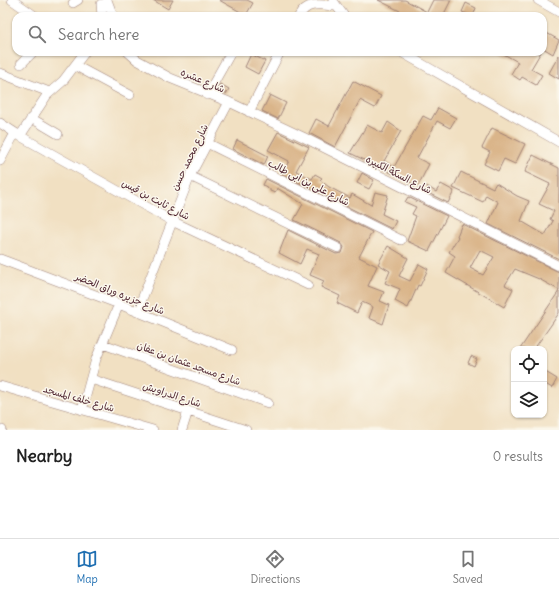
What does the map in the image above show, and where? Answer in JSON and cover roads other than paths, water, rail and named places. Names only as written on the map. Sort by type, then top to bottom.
[{"type":"street","points":[[12,0],[29,12]]},
{"type":"street","points":[[538,0],[559,12]]},
{"type":"street","points":[[103,12],[104,2]]},
{"type":"street","points":[[104,2],[110,12]]},
{"type":"street","points":[[302,12],[310,5],[334,3],[341,12]]},
{"type":"street","points":[[21,64],[29,56]]},
{"type":"street","points":[[0,161],[17,134],[31,118],[49,92],[63,81],[82,56]]},
{"type":"street","name":"شارع عشره","points":[[132,56],[170,78],[207,95],[229,102]]},
{"type":"street","points":[[207,95],[229,56]]},
{"type":"street","points":[[249,112],[278,56]]},
{"type":"street","points":[[408,56],[559,142]]},
{"type":"street","points":[[76,66],[130,95]]},
{"type":"street","points":[[0,73],[49,92]]},
{"type":"street","name":"شارع السكة الكبيره","points":[[229,102],[303,137],[559,266]]},
{"type":"street","name":"شارع محمد حسن","points":[[137,312],[190,176],[229,102]]},
{"type":"street","points":[[31,118],[58,134]]},
{"type":"street","name":"شارع ثابت بن قيس","points":[[0,123],[172,221],[308,285]]},
{"type":"street","name":"شارع على بن ابى طالب","points":[[207,143],[401,240]]},
{"type":"street","points":[[190,176],[338,248]]},
{"type":"street","name":"شارع جزيره وراق الحضر","points":[[0,258],[232,350]]},
{"type":"street","points":[[82,410],[103,344],[119,304]]},
{"type":"street","name":"شارع مسجد عثمان بن عفان","points":[[103,344],[268,403]]},
{"type":"street","name":"شارع الدراويش","points":[[91,379],[246,430]]},
{"type":"street","name":"شارع خلف المسجد","points":[[0,386],[152,430]]},
{"type":"street","points":[[182,430],[188,411]]}]
